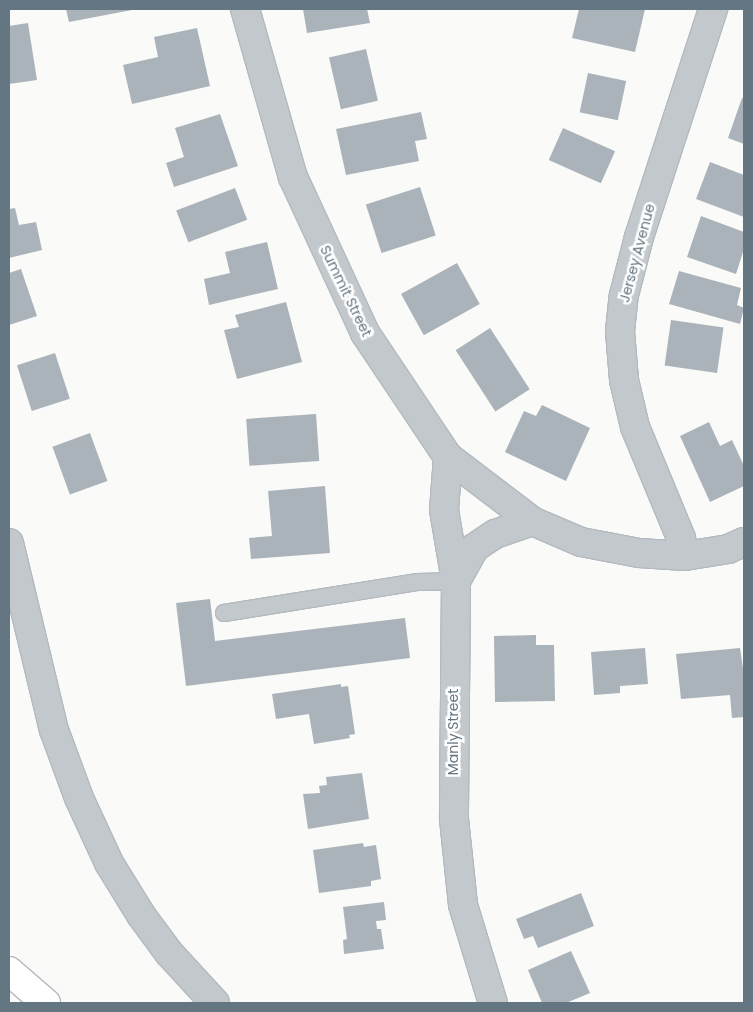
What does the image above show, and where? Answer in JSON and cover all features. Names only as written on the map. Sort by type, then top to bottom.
[{"type":"street","name":"Summit Street","points":[[245,9],[293,177],[365,333],[448,457],[532,521],[580,542],[639,553],[685,556],[728,549],[744,542]]},
{"type":"street","name":"Jersey Avenue","points":[[685,556],[681,538],[635,426],[624,380],[620,332],[624,295],[638,237],[713,9]]},
{"type":"street","name":"Manly Street","points":[[448,457],[444,510],[456,581],[452,727],[454,819],[463,905],[493,1003]]},
{"type":"street","points":[[456,581],[474,548],[495,534],[532,521]]},
{"type":"street","points":[[9,543],[54,730],[79,798],[109,863],[141,915],[169,953],[215,1003]]},
{"type":"street","points":[[9,971],[46,1003]]},
{"type":"lane","points":[[224,613],[417,582],[456,581]]},
{"type":"building","points":[[66,9],[132,9],[132,10],[69,22]]},
{"type":"building","points":[[303,9],[367,9],[370,23],[307,33]]},
{"type":"building","points":[[579,9],[645,9],[635,52],[572,38]]},
{"type":"building","points":[[28,23],[37,80],[9,84],[9,26]]},
{"type":"building","points":[[197,28],[210,86],[132,104],[123,65],[158,57],[154,37]]},
{"type":"building","points":[[366,49],[378,101],[341,109],[329,58]]},
{"type":"building","points":[[588,73],[626,81],[618,120],[580,112]]},
{"type":"building","points":[[742,98],[744,99],[744,144],[728,138]]},
{"type":"building","points":[[421,112],[427,139],[415,141],[419,161],[346,175],[336,129]]},
{"type":"building","points":[[220,114],[238,166],[174,187],[166,163],[184,157],[175,128]]},
{"type":"building","points":[[563,128],[615,151],[601,183],[549,160]]},
{"type":"building","points":[[710,162],[744,175],[744,217],[696,199]]},
{"type":"building","points":[[420,187],[436,236],[382,253],[366,205]]},
{"type":"building","points":[[235,188],[247,220],[188,242],[176,211]]},
{"type":"building","points":[[15,208],[19,225],[36,222],[42,250],[9,258],[9,209]]},
{"type":"building","points":[[701,216],[744,232],[744,249],[736,274],[687,257]]},
{"type":"building","points":[[267,242],[278,289],[209,305],[204,279],[230,273],[225,252]]},
{"type":"building","points":[[457,263],[480,304],[424,335],[401,294]]},
{"type":"building","points":[[21,269],[37,316],[9,325],[9,273]]},
{"type":"building","points":[[679,271],[741,288],[737,305],[744,308],[740,324],[669,304]]},
{"type":"building","points":[[286,302],[302,362],[237,379],[224,330],[239,327],[235,315]]},
{"type":"building","points":[[671,320],[723,327],[717,373],[665,366]]},
{"type":"building","points":[[490,328],[530,389],[495,412],[456,350]]},
{"type":"building","points":[[55,353],[70,399],[32,411],[17,365]]},
{"type":"building","points":[[542,405],[590,428],[566,481],[505,452],[524,411],[536,416]]},
{"type":"building","points":[[316,414],[319,461],[249,466],[246,419]]},
{"type":"building","points":[[709,422],[720,446],[732,440],[744,466],[744,486],[710,502],[680,436]]},
{"type":"building","points":[[90,433],[107,481],[70,495],[52,447]]},
{"type":"building","points":[[325,486],[330,553],[251,559],[249,538],[272,536],[268,491]]},
{"type":"building","points":[[210,599],[215,641],[405,618],[410,658],[186,686],[176,603]]},
{"type":"building","points":[[536,635],[536,645],[554,645],[555,701],[495,702],[494,636]]},
{"type":"building","points":[[645,648],[648,684],[620,686],[620,693],[594,695],[591,652]]},
{"type":"building","points":[[740,648],[744,675],[744,717],[732,718],[730,695],[681,699],[676,654]]},
{"type":"building","points":[[341,684],[341,687],[348,686],[355,734],[349,735],[350,738],[314,744],[309,714],[276,719],[272,694]]},
{"type":"building","points":[[362,773],[369,819],[308,829],[303,794],[320,793],[319,786],[327,785],[326,777]]},
{"type":"building","points":[[363,843],[364,847],[376,845],[381,879],[371,881],[371,886],[319,893],[313,850]]},
{"type":"building","points":[[581,893],[594,926],[538,948],[533,936],[524,939],[516,919]]},
{"type":"building","points":[[384,902],[386,920],[376,921],[377,929],[381,929],[384,949],[344,954],[343,940],[347,939],[343,907]]},
{"type":"building","points":[[571,951],[590,993],[566,1003],[542,1003],[528,970]]}]
